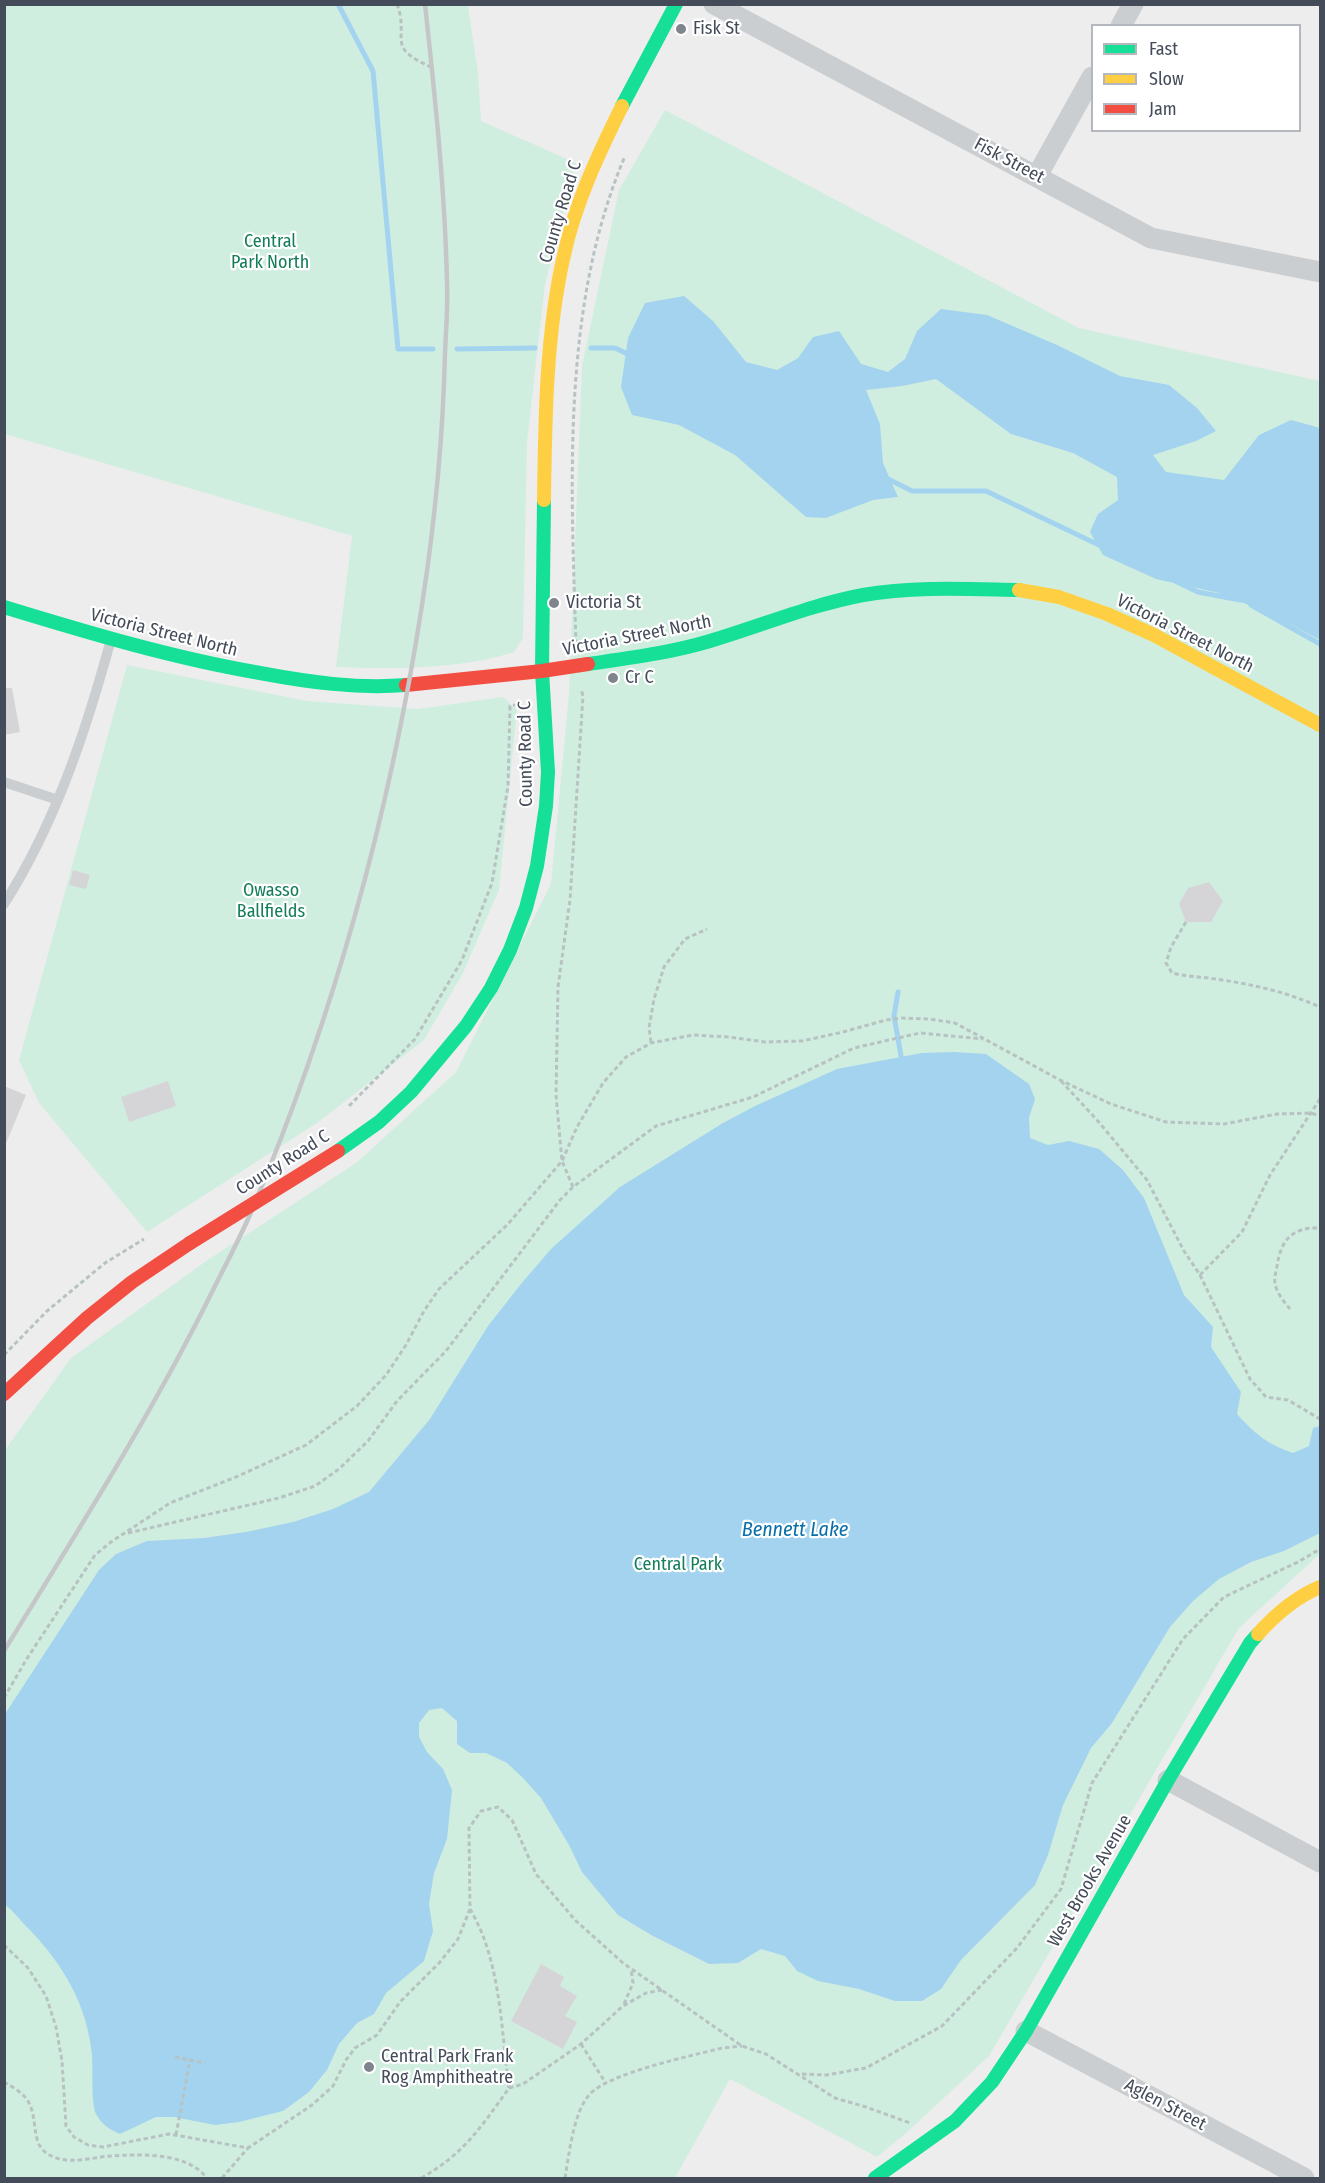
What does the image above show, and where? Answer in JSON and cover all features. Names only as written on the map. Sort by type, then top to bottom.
[{"type":"street","name":"County Road C","points":[[4,1394],[87,1318],[132,1281],[379,1122],[411,1092],[466,1026],[491,988],[510,950],[526,908],[544,826],[548,772],[542,671],[545,419],[553,327],[564,254],[593,164],[676,4]]},
{"type":"street","name":"Fisk Street","points":[[714,4],[1151,237],[1320,272]]},
{"type":"street","points":[[1122,24],[1133,4]]},
{"type":"street","points":[[1037,176],[1091,78]]},
{"type":"street","name":"Victoria Street North","points":[[4,607],[111,640],[197,662],[303,681],[346,685],[410,686],[542,671],[655,654],[708,642],[791,614],[863,595],[918,589],[1019,590],[1059,597],[1154,635],[1320,725]]},
{"type":"street","name":"West Brooks Avenue","points":[[875,2178],[955,2121],[992,2082],[1026,2031],[1168,1780],[1250,1643],[1289,1605],[1320,1587]]},
{"type":"street","points":[[1168,1780],[1320,1862]]},
{"type":"street","name":"Aglen Street","points":[[1026,2031],[1304,2178]]},
{"type":"lane","points":[[4,904],[27,869],[58,800],[84,733],[111,640]]},
{"type":"lane","points":[[4,782],[58,800]]},
{"type":"path","points":[[397,4],[402,48],[412,58],[431,68]]},
{"type":"path","points":[[573,1187],[562,1161],[556,1095],[558,987],[570,900],[583,696],[577,666],[573,534],[576,388],[586,284],[613,186],[626,156]]},
{"type":"path","points":[[349,1106],[415,1039],[462,960],[492,882],[508,786],[510,706]]},
{"type":"path","points":[[1186,922],[1171,946],[1166,963],[1172,973],[1256,986],[1320,1007]]},
{"type":"path","points":[[651,1042],[649,1029],[654,999],[664,967],[685,939],[706,929]]},
{"type":"path","points":[[4,1698],[47,1627],[95,1555],[170,1503],[236,1477],[306,1445],[357,1406],[386,1375],[439,1289],[507,1224],[562,1161],[577,1127],[603,1083],[626,1057],[651,1042],[693,1035],[765,1042],[802,1041],[902,1018],[956,1023],[1060,1080],[1111,1104],[1166,1122],[1224,1124],[1277,1114],[1311,1113],[1320,1116]]},
{"type":"path","points":[[126,1533],[279,1498],[315,1486],[339,1469],[368,1441],[397,1401],[446,1351],[560,1200],[573,1187],[656,1126],[753,1097],[854,1048],[920,1033],[985,1040]]},
{"type":"path","points":[[1060,1080],[1147,1180],[1184,1251],[1200,1275],[1250,1379],[1266,1397],[1288,1400],[1320,1419]]},
{"type":"path","points":[[1200,1275],[1242,1232],[1270,1175],[1320,1099]]},
{"type":"path","points":[[1290,1309],[1275,1286],[1278,1257],[1284,1243],[1292,1233],[1307,1227],[1320,1228]]},
{"type":"path","points":[[4,1355],[47,1311],[105,1263],[144,1239]]},
{"type":"path","points":[[800,2074],[826,2075],[866,2068],[942,2026],[1017,1948],[1061,1889],[1092,1783],[1183,1639],[1224,1597],[1320,1549]]},
{"type":"path","points":[[222,2178],[248,2148],[312,2105],[333,2086],[355,2048],[377,2035],[400,2002],[440,1962],[458,1939],[470,1910],[469,1828],[481,1811],[498,1807],[512,1820],[536,1874],[576,1921],[631,1969],[742,2046],[766,2054],[835,2098],[918,2124]]},
{"type":"path","points":[[470,1910],[477,1922],[493,1969],[509,2088]]},
{"type":"path","points":[[4,1945],[28,1968],[46,1996],[56,2027],[62,2061],[66,2126],[74,2138],[88,2145],[103,2147],[169,2134],[248,2148]]},
{"type":"path","points":[[624,2006],[633,1983],[631,1969]]},
{"type":"path","points":[[421,2178],[438,2169],[469,2142],[509,2088],[523,2084],[581,2044],[624,2006],[646,1993],[662,1990]]},
{"type":"path","points":[[581,2044],[605,2082]]},
{"type":"path","points":[[565,2178],[574,2129],[588,2096],[605,2082],[712,2051],[742,2046]]},
{"type":"path","points":[[175,2057],[205,2063]]},
{"type":"path","points":[[176,2135],[190,2060]]},
{"type":"path","points":[[4,2082],[21,2093],[29,2102],[39,2145],[48,2154],[58,2159],[70,2161],[110,2156],[156,2156],[184,2162],[207,2178]]},
{"type":"green space","name":"Central Park North","points":[[4,5],[468,5],[478,73],[481,121],[576,163],[545,284],[527,442],[523,638],[514,652],[471,662],[426,667],[336,667],[352,536],[5,434]]},
{"type":"green space","name":"Central Park","points":[[665,110],[1079,328],[1320,381],[1320,1554],[1239,1628],[989,2056],[877,2157],[730,2079],[675,2178],[5,2178],[5,1450],[71,1358],[209,1259],[356,1163],[456,1072],[551,884],[569,693],[582,366],[619,190]]},
{"type":"green space","name":"Owasso Ballfields","points":[[127,665],[307,701],[418,709],[503,697],[517,710],[499,890],[463,973],[424,1040],[317,1123],[147,1232],[39,1103],[19,1060]]},
{"type":"water","points":[[684,296],[713,321],[746,362],[777,370],[798,358],[813,337],[839,331],[861,364],[888,372],[905,359],[917,331],[941,309],[987,315],[1057,345],[1120,376],[1169,385],[1197,408],[1216,431],[1196,441],[1153,455],[1166,472],[1224,480],[1259,435],[1291,420],[1320,428],[1320,640],[1273,615],[1219,593],[1156,579],[1103,555],[1090,532],[1098,514],[1118,500],[1117,477],[1073,453],[1011,434],[936,379],[866,390],[880,424],[883,463],[898,497],[873,500],[826,518],[806,517],[735,455],[679,425],[632,415],[621,387],[628,338],[645,303]]},
{"type":"water","name":"Bennett Lake","points":[[922,1053],[986,1054],[1029,1084],[1035,1099],[1029,1118],[1030,1138],[1048,1145],[1069,1141],[1099,1149],[1123,1170],[1144,1198],[1184,1295],[1213,1327],[1211,1347],[1241,1392],[1237,1414],[1256,1433],[1293,1453],[1309,1446],[1313,1428],[1320,1426],[1320,1533],[1284,1551],[1251,1562],[1219,1579],[1193,1601],[1170,1627],[1112,1723],[1091,1748],[1063,1805],[1048,1855],[1035,1885],[961,1960],[941,1989],[922,2001],[895,2001],[859,1989],[818,1981],[797,1971],[785,1956],[761,1949],[738,1963],[709,1964],[653,1936],[618,1915],[582,1872],[541,1798],[507,1763],[486,1753],[470,1753],[457,1744],[457,1721],[442,1708],[429,1710],[419,1723],[419,1737],[427,1752],[443,1769],[452,1790],[447,1839],[434,1873],[429,1904],[433,1931],[424,1961],[386,1993],[374,2014],[357,2023],[339,2044],[327,2070],[309,2092],[283,2111],[239,2122],[215,2125],[174,2117],[156,2117],[120,2134],[106,2126],[98,2118],[94,2109],[89,2037],[85,2019],[72,1987],[42,1944],[4,1904],[5,1714],[99,1570],[116,1554],[147,1541],[204,1538],[293,1522],[333,1509],[369,1492],[430,1419],[488,1326],[521,1284],[551,1249],[620,1187],[723,1123],[837,1069]]},
{"type":"building","points":[[4,688],[12,688],[20,732],[4,735]]},
{"type":"building","points":[[73,870],[90,875],[86,889],[69,885]]},
{"type":"building","points":[[1209,882],[1223,901],[1211,922],[1186,922],[1179,904],[1188,888]]},
{"type":"building","points":[[168,1081],[176,1106],[129,1122],[121,1097]]},
{"type":"building","points":[[4,1086],[26,1095],[5,1146],[4,1146]]},
{"type":"building","points":[[541,1964],[564,1977],[560,1986],[577,1996],[565,2016],[577,2022],[563,2049],[511,2021]]},
{"type":"waterway","points":[[338,4],[373,71],[398,349],[433,349]]},
{"type":"waterway","points":[[457,349],[535,348]]},
{"type":"waterway","points":[[591,348],[615,348],[632,356]]},
{"type":"waterway","points":[[886,478],[912,491],[986,491],[1101,546]]},
{"type":"waterway","points":[[1177,582],[1198,592],[1240,600]]},
{"type":"waterway","points":[[1251,605],[1320,644]]},
{"type":"waterway","points":[[898,992],[894,1016],[901,1056]]},
{"type":"railway","points":[[4,1651],[140,1427],[248,1220],[309,1063],[356,912],[376,836],[409,682],[422,605],[431,542],[442,416],[447,309],[446,248],[439,144],[425,4]]},
{"type":"traffic: fast","points":[[622,106],[676,4]]},
{"type":"traffic: fast","points":[[338,1151],[379,1122],[411,1092],[466,1026],[491,988],[510,950],[526,908],[537,866],[546,806],[548,772],[542,671],[544,500]]},
{"type":"traffic: fast","points":[[588,664],[649,655],[695,645],[805,610],[863,595],[921,589],[1019,590]]},
{"type":"traffic: fast","points":[[4,607],[131,644],[228,667],[333,684],[406,685]]},
{"type":"traffic: fast","points":[[875,2178],[955,2121],[992,2082],[1026,2031],[1168,1780],[1250,1643],[1258,1634]]},
{"type":"traffic: slow","points":[[544,500],[550,346],[558,285],[574,216],[596,160],[622,106]]},
{"type":"traffic: slow","points":[[1019,590],[1059,597],[1107,614],[1154,635],[1320,725]]},
{"type":"traffic: slow","points":[[1258,1634],[1286,1607],[1320,1587]]},
{"type":"traffic: jam","points":[[406,685],[588,664]]},
{"type":"traffic: jam","points":[[190,1243],[338,1151]]},
{"type":"traffic: jam","points":[[4,1394],[87,1318],[132,1282],[190,1243]]},
{"type":"place","name":"Fisk St","points":[[681,29]]},
{"type":"place","name":"Victoria St","points":[[554,603]]},
{"type":"place","name":"Cr C","points":[[613,678]]},
{"type":"place","name":"Central Park Frank Rog Amphitheatre","points":[[369,2067]]}]
